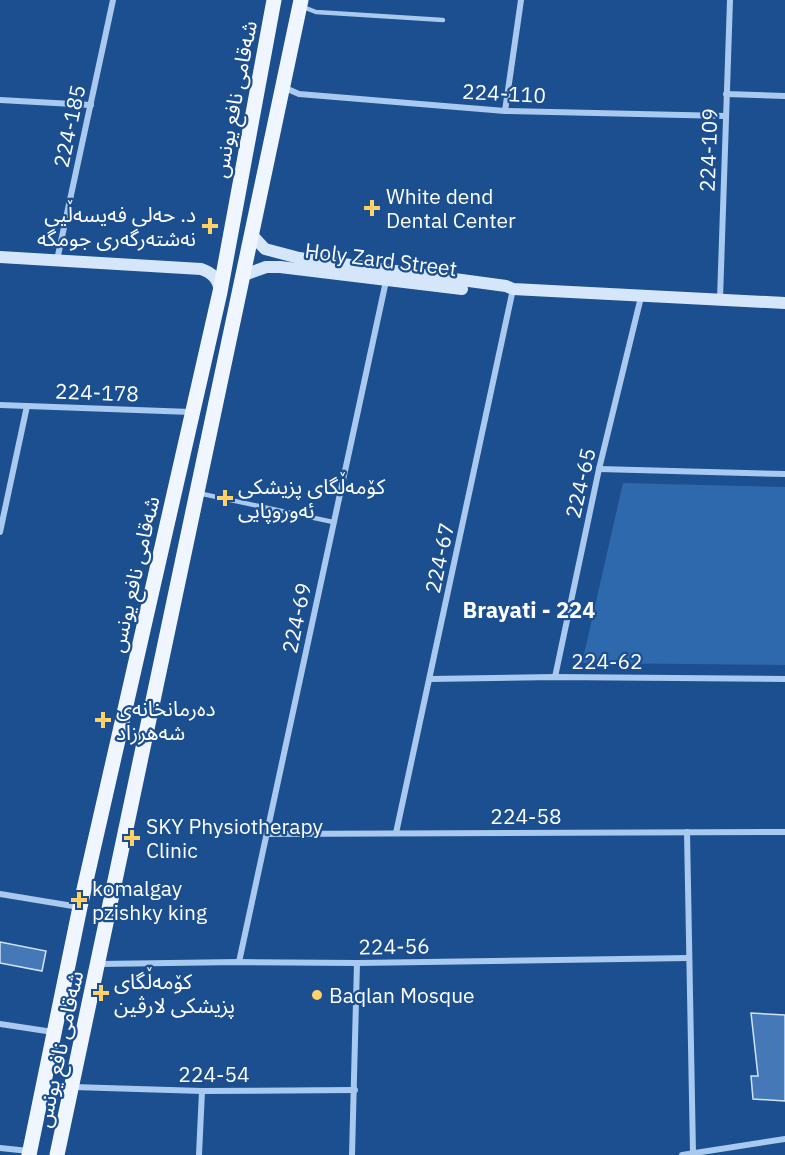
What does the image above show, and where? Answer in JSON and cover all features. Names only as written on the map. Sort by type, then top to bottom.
[{"type":"main road","name":"شەقامی نافع یونس","points":[[29,1153],[80,907],[220,292],[274,0]]},
{"type":"main road","name":"شەقامی نافع یونس","points":[[57,1155],[301,3]]},
{"type":"main road","points":[[108,786],[136,786]]},
{"type":"street","name":"224-185","points":[[57,260],[113,0]]},
{"type":"street","points":[[506,111],[521,0]]},
{"type":"street","name":"224-109","points":[[720,301],[730,0]]},
{"type":"street","name":"224-110","points":[[282,87],[299,94],[506,111],[726,116]]},
{"type":"street","points":[[726,94],[785,96]]},
{"type":"street","points":[[0,100],[91,105]]},
{"type":"street","name":"Holy Zard Street","points":[[252,235],[265,249],[299,258],[506,286],[513,290]]},
{"type":"street","points":[[201,269],[217,261],[227,247]]},
{"type":"street","points":[[0,257],[201,269],[215,277],[220,292]]},
{"type":"street","name":"Holy Zard Street","points":[[244,275],[266,267],[280,267],[505,293],[513,290],[785,303]]},
{"type":"street","name":"224-69","points":[[239,962],[386,281]]},
{"type":"street","name":"224-67","points":[[396,833],[513,290]]},
{"type":"street","name":"224-65","points":[[555,677],[599,469],[641,297]]},
{"type":"street","name":"224-178","points":[[0,405],[192,412]]},
{"type":"street","points":[[0,532],[27,406]]},
{"type":"street","points":[[599,469],[785,474]]},
{"type":"street","name":"224-62","points":[[430,679],[785,678]]},
{"type":"street","points":[[687,832],[693,1153]]},
{"type":"street","name":"224-58","points":[[266,834],[785,832]]},
{"type":"street","points":[[0,894],[80,907]]},
{"type":"street","name":"224-56","points":[[99,964],[689,958]]},
{"type":"street","points":[[352,1155],[357,963]]},
{"type":"street","points":[[0,1024],[55,1032]]},
{"type":"street","name":"224-54","points":[[72,1086],[201,1091],[355,1090]]},
{"type":"street","points":[[199,1155],[201,1091]]},
{"type":"street","points":[[682,1155],[785,1139]]},
{"type":"street","points":[[0,1148],[29,1153]]},
{"type":"lane","points":[[301,3],[316,12],[443,20]]},
{"type":"lane","points":[[198,493],[333,522]]},
{"type":"shaded area","points":[[623,483],[785,487],[785,665],[582,663]]},
{"type":"building","points":[[0,942],[46,951],[42,971],[0,963]]},
{"type":"building","points":[[751,1013],[785,1015],[785,1101],[753,1099],[751,1076],[758,1076]]},
{"type":"place","name":"White dend Dental Center","points":[[372,208]]},
{"type":"place","name":"د. حەلی فەیسەڵیی نەشتەرگەری جومگە","points":[[210,226]]},
{"type":"place","name":"کۆمەڵگای پزیشکی ئەوروپایی","points":[[225,498]]},
{"type":"place","name":"دەرمانخانەی شەهرزاد","points":[[103,720]]},
{"type":"place","name":"SKY Physiotherapy Clinic","points":[[132,838]]},
{"type":"place","name":"komalgay pzishky king","points":[[79,900]]},
{"type":"place","name":"کۆمەڵگای پزیشکی لارڤین","points":[[101,993]]},
{"type":"place","name":"Baqlan Mosque","points":[[317,995]]},
{"type":"district","name":"Brayati - 224","points":[[529,609]]}]
